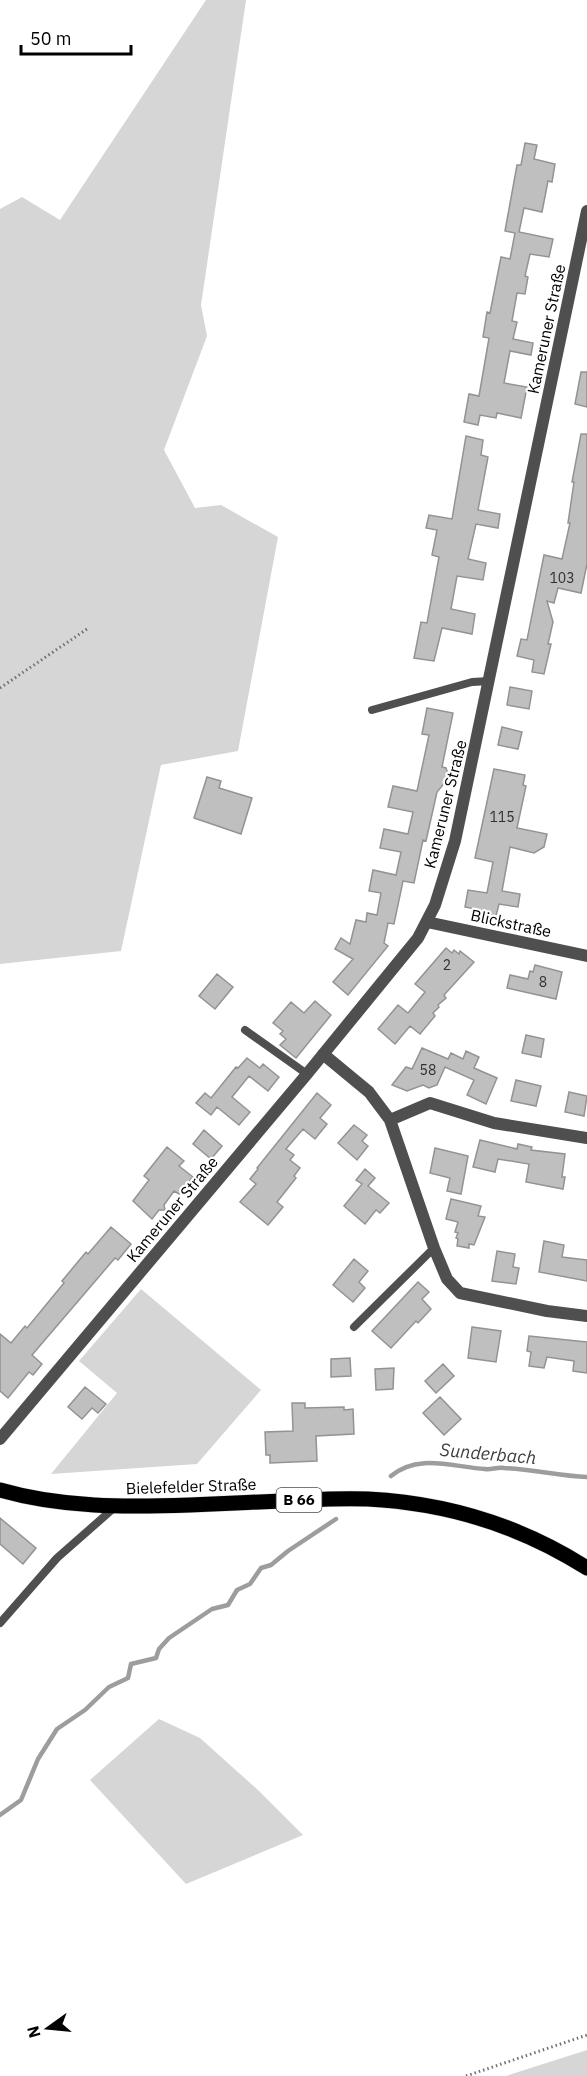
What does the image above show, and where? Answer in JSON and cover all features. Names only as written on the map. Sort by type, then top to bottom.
[{"type":"main road","name":"Bielefelder Straße","points":[[0,1490],[42,1500],[116,1506],[365,1498],[400,1501],[436,1507],[498,1524],[531,1537],[587,1568]]},
{"type":"street","name":"Kameruner Straße","points":[[0,1439],[307,1074],[418,938],[427,922],[452,854],[587,211]]},
{"type":"street","name":"Blickstraße","points":[[427,922],[587,956]]},
{"type":"street","points":[[323,1054],[369,1092],[390,1120],[434,1248],[447,1279],[460,1293],[547,1311],[587,1316]]},
{"type":"street","points":[[390,1120],[430,1103],[494,1123],[587,1138]]},
{"type":"lane","points":[[372,710],[472,682],[490,681]]},
{"type":"lane","points":[[245,1030],[307,1074]]},
{"type":"lane","points":[[354,1327],[434,1248]]},
{"type":"lane","points":[[0,1623],[57,1558],[116,1506]]},
{"type":"path","points":[[0,688],[87,629]]},
{"type":"path","points":[[466,2076],[587,2036]]},
{"type":"shaded area","points":[[206,0],[246,0],[201,305],[207,336],[164,450],[195,508],[221,505],[278,537],[238,751],[161,765],[121,951],[0,964],[0,209],[22,197],[60,220]]},
{"type":"shaded area","points":[[141,1289],[261,1390],[197,1464],[51,1474],[117,1393],[79,1361]]},
{"type":"shaded area","points":[[159,1719],[200,1738],[259,1791],[303,1835],[186,1884],[90,1780]]},
{"type":"shaded area","points":[[587,2050],[587,2076],[506,2076]]},
{"type":"building","points":[[525,143],[537,145],[534,159],[555,164],[552,182],[548,181],[542,212],[524,208],[519,232],[553,239],[549,257],[530,254],[525,276],[528,277],[525,294],[517,293],[512,321],[517,322],[513,339],[533,343],[531,355],[510,351],[504,383],[527,387],[521,418],[497,413],[496,418],[480,415],[478,425],[464,422],[469,394],[479,396],[489,338],[483,337],[501,257],[510,259],[515,233],[505,231],[517,165],[521,165]]},
{"type":"building","points":[[581,372],[587,372],[587,407],[575,404]]},
{"type":"building","points":[[581,434],[587,434],[587,564],[581,593],[558,588],[554,603],[547,601],[553,622],[548,644],[551,644],[544,674],[532,672],[534,660],[517,656],[521,639],[527,640],[544,555],[562,559],[570,523],[568,523],[574,482],[572,482]]},
{"type":"building","points":[[466,436],[483,440],[481,455],[488,457],[478,510],[500,514],[498,528],[476,524],[468,559],[486,563],[483,580],[457,576],[451,609],[475,614],[472,634],[442,628],[434,661],[414,658],[421,622],[427,623],[439,557],[432,555],[437,530],[426,528],[429,515],[452,519]]},
{"type":"building","points":[[510,687],[532,691],[529,709],[507,705]]},
{"type":"building","points":[[427,708],[453,713],[442,767],[446,768],[447,780],[437,792],[426,841],[423,840],[414,883],[403,881],[394,924],[388,923],[384,943],[388,946],[348,995],[333,982],[353,959],[335,949],[341,938],[350,944],[356,920],[366,922],[367,913],[377,915],[381,893],[369,891],[373,870],[396,875],[401,852],[380,848],[384,829],[408,834],[413,812],[388,807],[393,786],[417,791],[429,735],[422,734]]},
{"type":"building","points":[[502,727],[522,732],[518,749],[498,745]]},
{"type":"building","points":[[494,769],[525,775],[523,785],[526,786],[517,828],[547,834],[544,847],[534,853],[510,847],[502,891],[520,894],[518,907],[499,904],[496,916],[474,912],[475,909],[465,907],[468,890],[487,893],[493,862],[475,858]]},
{"type":"building","points":[[207,777],[221,781],[219,788],[252,798],[241,834],[194,818]]},
{"type":"building","points":[[446,948],[452,953],[454,950],[459,954],[460,951],[474,962],[444,995],[446,998],[433,1013],[435,1016],[420,1034],[410,1026],[395,1044],[378,1029],[398,1005],[408,1013],[425,992],[415,984]]},
{"type":"building","points":[[535,965],[562,972],[556,999],[507,988],[510,975],[528,979]]},
{"type":"building","points":[[217,974],[233,987],[215,1009],[199,996]]},
{"type":"building","points":[[315,1001],[331,1015],[296,1058],[280,1045],[286,1039],[280,1034],[283,1031],[273,1023],[291,1002],[304,1013]]},
{"type":"building","points":[[526,1035],[544,1039],[541,1057],[522,1053]]},
{"type":"building","points":[[422,1048],[448,1059],[451,1053],[463,1059],[466,1051],[479,1057],[474,1068],[497,1078],[486,1104],[467,1095],[474,1080],[445,1067],[437,1085],[429,1088],[423,1085],[407,1091],[392,1085],[406,1067],[412,1069]]},
{"type":"building","points":[[247,1058],[260,1068],[263,1064],[279,1077],[268,1091],[249,1076],[232,1097],[250,1112],[239,1125],[217,1107],[211,1115],[196,1103],[205,1093],[211,1098],[236,1067],[238,1068]]},
{"type":"building","points":[[516,1080],[541,1086],[536,1106],[511,1101]]},
{"type":"building","points":[[569,1092],[587,1096],[584,1116],[565,1112]]},
{"type":"building","points":[[317,1093],[331,1105],[320,1118],[327,1124],[315,1139],[303,1129],[286,1149],[294,1155],[290,1160],[300,1168],[294,1176],[296,1178],[277,1202],[283,1207],[268,1225],[240,1202],[256,1184],[250,1179],[257,1168]]},
{"type":"building","points":[[354,1125],[367,1135],[362,1141],[368,1146],[357,1160],[338,1143]]},
{"type":"building","points":[[204,1130],[222,1146],[211,1159],[193,1144]]},
{"type":"building","points":[[480,1140],[517,1149],[518,1144],[532,1147],[531,1150],[565,1154],[563,1189],[526,1182],[529,1164],[498,1159],[495,1172],[473,1167]]},
{"type":"building","points":[[167,1147],[184,1161],[179,1166],[193,1177],[179,1194],[174,1191],[164,1205],[165,1210],[159,1210],[152,1219],[133,1201],[149,1180],[144,1176]]},
{"type":"building","points":[[435,1148],[468,1156],[461,1194],[447,1191],[450,1178],[430,1173]]},
{"type":"building","points":[[365,1169],[375,1178],[368,1186],[389,1203],[380,1213],[376,1210],[365,1224],[344,1206],[362,1184],[356,1180]]},
{"type":"building","points":[[451,1199],[481,1206],[478,1216],[485,1217],[474,1245],[469,1244],[469,1248],[457,1246],[458,1233],[455,1232],[458,1222],[446,1219]]},
{"type":"building","points":[[111,1227],[131,1244],[118,1260],[115,1258],[32,1355],[42,1364],[33,1375],[29,1372],[8,1398],[0,1391],[0,1334],[11,1343],[25,1326],[27,1328],[86,1252],[88,1254]]},
{"type":"building","points":[[544,1241],[564,1245],[562,1257],[587,1260],[587,1281],[539,1272]]},
{"type":"building","points":[[497,1251],[515,1254],[513,1267],[519,1268],[516,1284],[492,1281]]},
{"type":"building","points":[[354,1259],[368,1271],[359,1282],[365,1288],[353,1302],[333,1285]]},
{"type":"building","points":[[418,1282],[429,1292],[422,1299],[431,1309],[418,1323],[416,1321],[391,1348],[372,1331]]},
{"type":"building","points":[[472,1327],[501,1331],[496,1362],[468,1358]]},
{"type":"building","points":[[529,1336],[587,1342],[587,1373],[573,1371],[574,1361],[547,1357],[544,1368],[529,1366],[531,1352],[527,1351]]},
{"type":"building","points":[[350,1358],[351,1376],[331,1377],[331,1359]]},
{"type":"building","points":[[443,1364],[454,1376],[436,1393],[425,1381]]},
{"type":"building","points":[[394,1368],[393,1389],[376,1390],[375,1369]]},
{"type":"building","points":[[85,1387],[106,1404],[98,1413],[92,1408],[82,1419],[68,1407]]},
{"type":"building","points":[[440,1397],[461,1419],[444,1435],[423,1413]]},
{"type":"building","points":[[292,1403],[305,1403],[305,1408],[344,1407],[344,1410],[353,1409],[354,1434],[316,1436],[317,1461],[270,1463],[270,1455],[266,1455],[265,1432],[293,1431]]},
{"type":"building","points":[[0,1518],[36,1548],[23,1564],[0,1544]]},
{"type":"waterway","name":"Sunderbach","points":[[391,1476],[413,1465],[436,1463],[587,1477]]},
{"type":"waterway","name":"Sunderbach","points":[[0,1815],[21,1800],[38,1759],[57,1729],[85,1710],[109,1687],[128,1678],[131,1664],[156,1658],[159,1649],[169,1638],[212,1609],[228,1605],[237,1590],[250,1584],[261,1568],[271,1565],[336,1519]]}]
